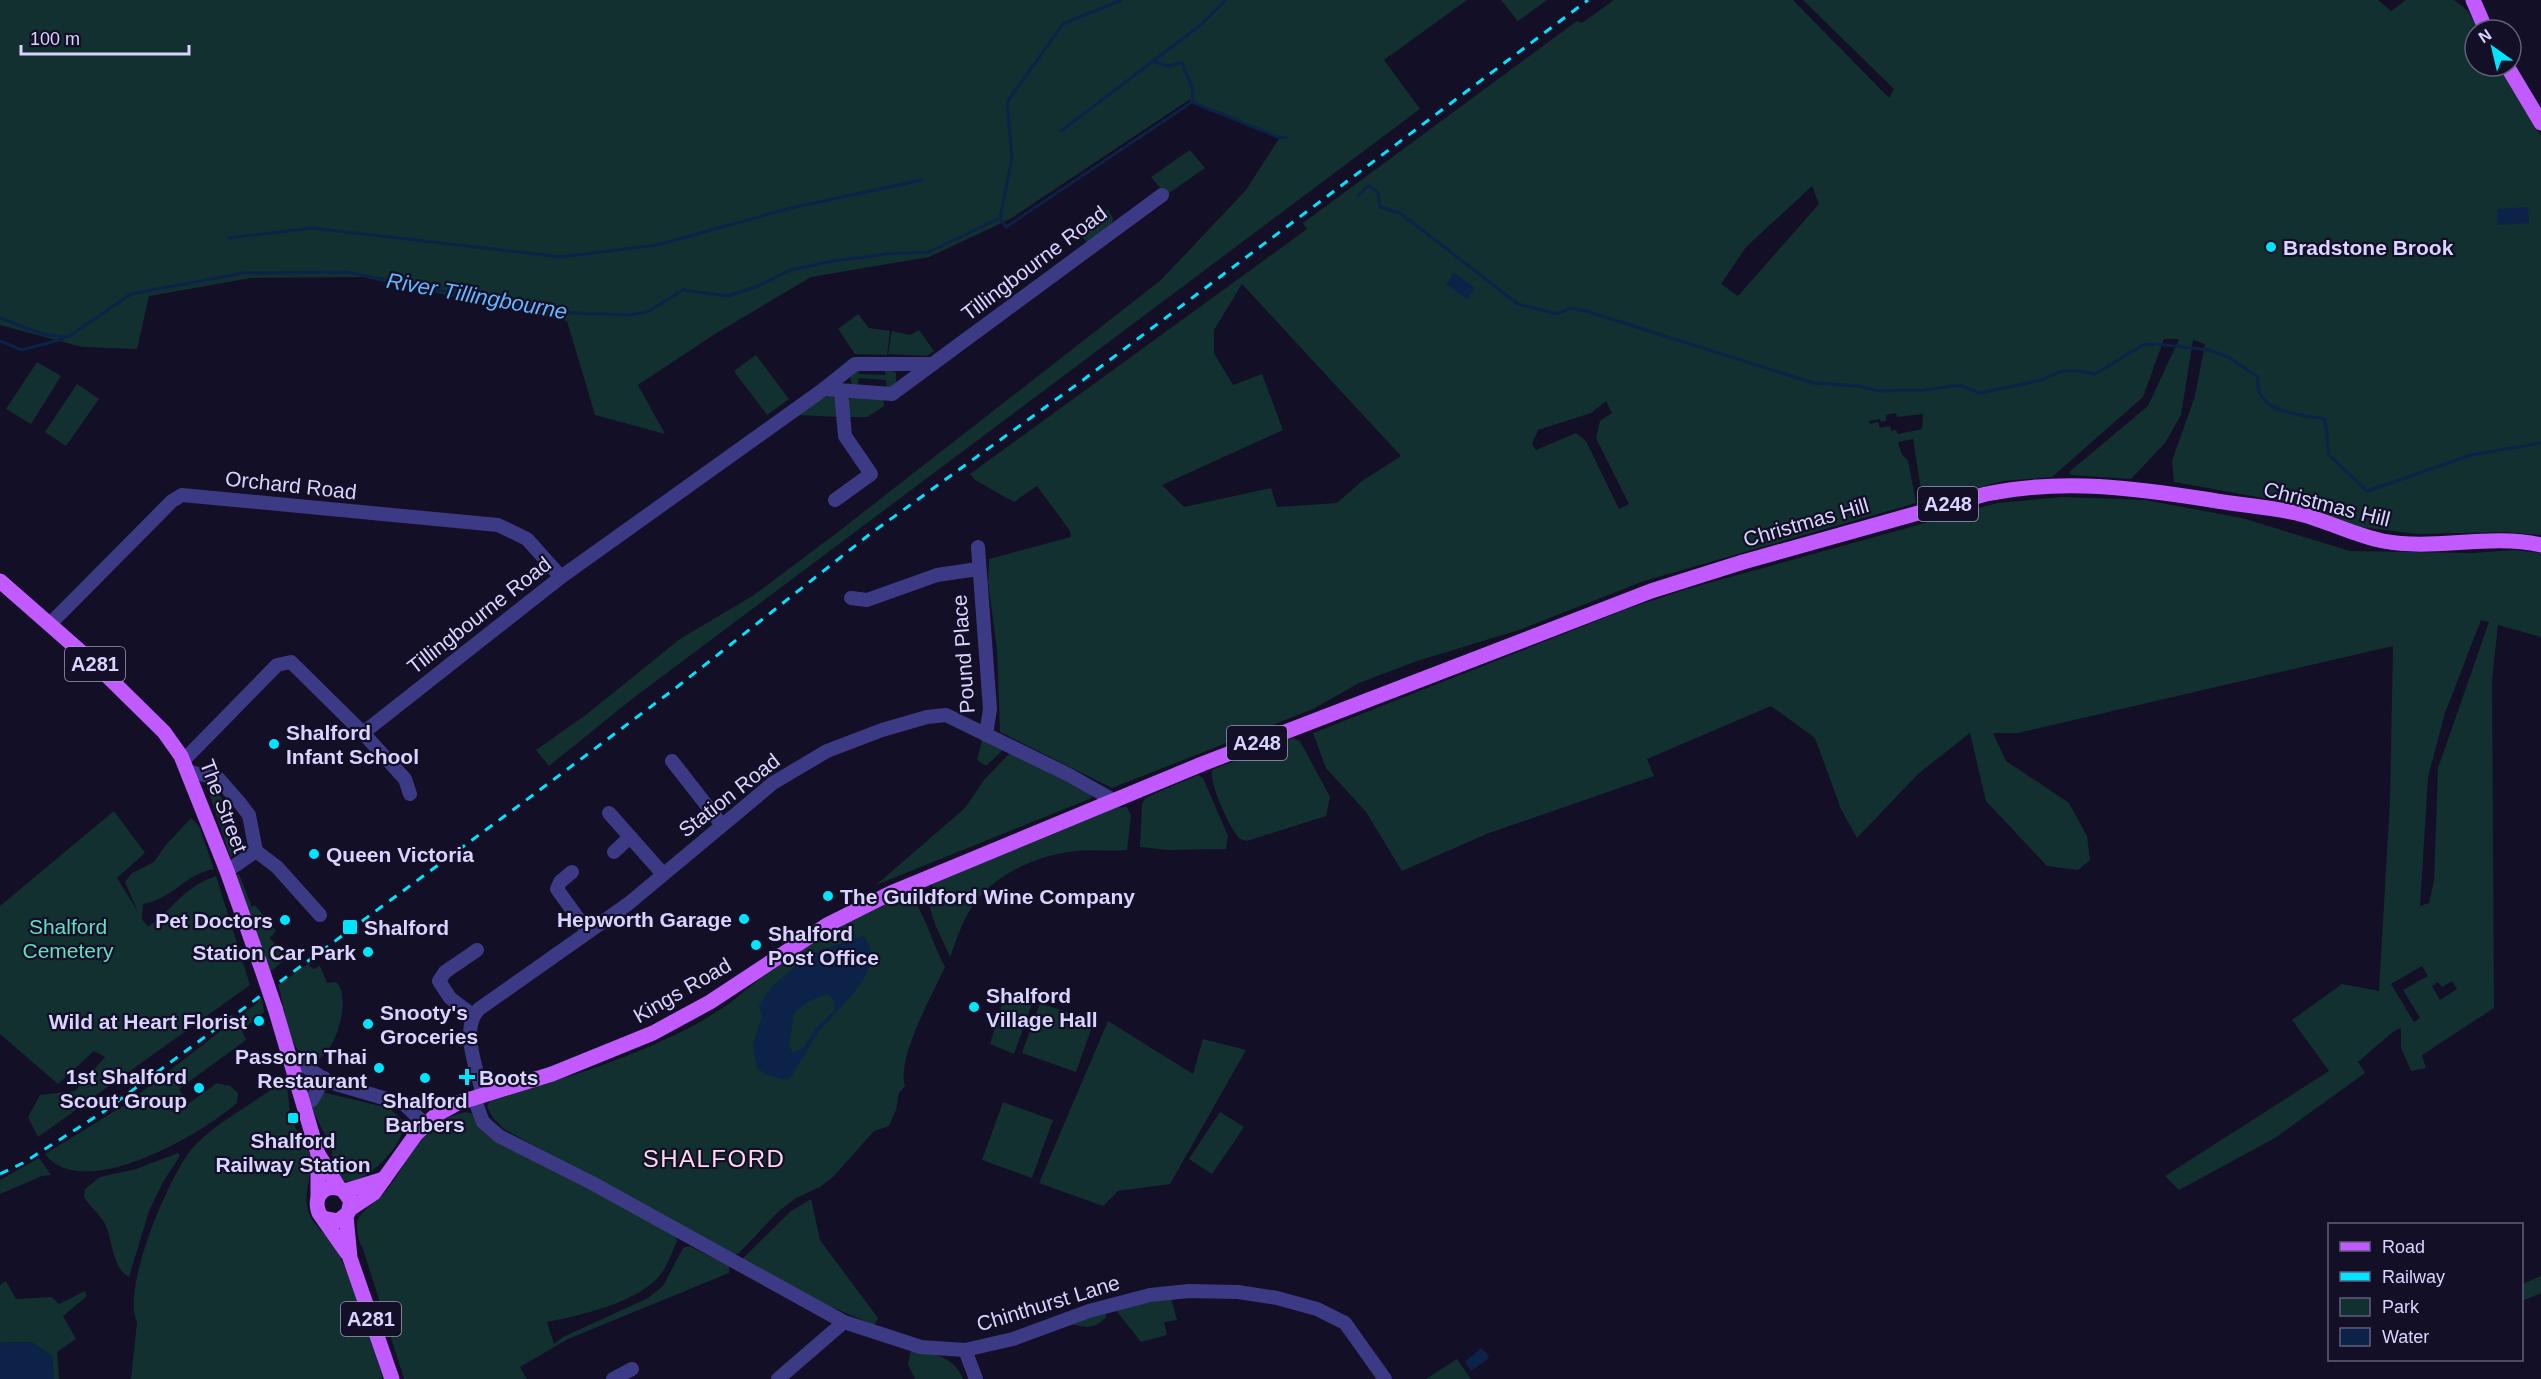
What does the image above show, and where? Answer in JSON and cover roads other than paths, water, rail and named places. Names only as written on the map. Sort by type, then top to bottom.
[{"type":"main road","points":[[2473,0],[2481,18]]},
{"type":"main road","points":[[2514,78],[2541,123]]},
{"type":"main road","name":"Christmas Hill","points":[[1115,801],[1203,764],[1667,586],[1920,512],[2018,487],[2077,484],[2143,489],[2297,514],[2384,541],[2424,544],[2505,540],[2541,545]]},
{"type":"main road","name":"The Street","points":[[0,581],[97,666],[164,732],[187,766],[259,961],[289,1056]]},
{"type":"main road","name":"Kings Road","points":[[348,1213],[374,1193],[425,1124],[451,1107],[552,1074],[653,1033],[710,1002],[811,934],[856,909],[941,871],[1115,801]]},
{"type":"main road","name":"A281","points":[[289,1056],[318,1154],[318,1196]]},
{"type":"main road","name":"A281","points":[[318,1154],[342,1189]]},
{"type":"main road","points":[[342,1189],[350,1199],[348,1213],[336,1221],[324,1218],[316,1206],[318,1196],[327,1188],[342,1189],[384,1179]]},
{"type":"main road","name":"A281","points":[[348,1213],[350,1258]]},
{"type":"main road","name":"A281","points":[[324,1218],[350,1258],[392,1379]]},
{"type":"street","name":"Tillingbourne Road","points":[[824,389],[892,394],[1162,195]]},
{"type":"street","name":"Tillingbourne Road","points":[[363,733],[561,577],[824,389],[855,364],[932,364]]},
{"type":"street","points":[[835,500],[871,474],[845,436],[841,390]]},
{"type":"street","name":"Orchard Road","points":[[50,624],[171,501],[182,495],[498,525],[527,539],[561,577]]},
{"type":"street","name":"Pound Place","points":[[978,547],[990,709],[986,735]]},
{"type":"street","points":[[851,598],[867,600],[937,575],[978,569]]},
{"type":"street","points":[[320,915],[277,867],[255,850],[249,815],[240,801],[218,778],[187,766],[278,665],[291,662],[363,733],[405,779],[410,795]]},
{"type":"street","name":"Station Road","points":[[474,1016],[483,1006],[628,904],[722,825],[796,768],[834,748],[882,730],[942,714],[1059,770],[1115,801]]},
{"type":"street","points":[[672,761],[722,825]]},
{"type":"street","points":[[609,813],[663,874]]},
{"type":"street","points":[[614,852],[630,837]]},
{"type":"street","points":[[227,871],[255,850]]},
{"type":"street","points":[[572,872],[560,882],[557,889],[588,932]]},
{"type":"street","points":[[477,950],[445,972],[439,981],[450,998],[474,1016],[470,1034],[478,1097]]},
{"type":"street","points":[[289,1056],[344,1088],[404,1104],[425,1124]]},
{"type":"street","points":[[304,1104],[312,1100],[324,1078]]},
{"type":"street","name":"Chinthurst Lane","points":[[478,1097],[483,1122],[499,1136],[592,1183],[844,1322],[921,1347],[965,1350],[1013,1339],[1089,1311],[1150,1294],[1189,1291],[1238,1292],[1317,1309],[1345,1323],[1385,1379]]},
{"type":"street","points":[[778,1379],[844,1322]]},
{"type":"street","points":[[965,1350],[976,1379]]},
{"type":"street","points":[[613,1379],[632,1369]]},
{"type":"water","points":[[2528,207],[2529,223],[2498,225],[2497,209]]},
{"type":"water","points":[[1454,273],[1475,288],[1467,299],[1446,284]]},
{"type":"water","points":[[863,936],[870,948],[871,960],[867,973],[859,986],[820,1030],[788,1080],[769,1076],[757,1068],[753,1045],[762,1017],[759,1006],[771,987],[810,954]],"holes":[[[828,994],[834,1001],[835,1009],[814,1030],[805,1046],[793,1053],[789,1045],[794,1013],[809,1001]]]},
{"type":"water","points":[[31,1342],[52,1356],[54,1379],[0,1379],[0,1343]]},
{"type":"water","points":[[1481,1348],[1489,1356],[1488,1359],[1471,1371],[1465,1362]]},
{"type":"waterway","name":"River Tillingbourne","points":[[1000,218],[1012,158],[1007,102],[1063,24],[1121,0]]},
{"type":"waterway","points":[[1061,131],[1202,24],[1226,0]]},
{"type":"waterway","points":[[1152,61],[1168,66],[1182,63],[1193,90],[1192,101]]},
{"type":"waterway","points":[[1000,218],[1006,227],[1192,102],[1280,138],[1286,137]]},
{"type":"waterway","points":[[229,238],[312,228],[561,257],[657,245],[791,208],[922,180]]},
{"type":"waterway","points":[[1359,195],[1369,185],[1378,193],[1380,207],[1400,213],[1518,304],[1557,314],[1570,308],[1586,311],[1813,383],[1859,386],[1878,391],[1925,390],[1959,385],[1980,393],[2042,380],[2062,371],[2095,374],[2143,345],[2157,344],[2209,350],[2228,357],[2258,377],[2258,389],[2270,405],[2291,413],[2325,419],[2329,455],[2367,491],[2471,455],[2541,443]]},
{"type":"waterway","name":"River Tillingbourne","points":[[0,318],[42,334],[68,337],[131,294],[243,273],[346,272],[550,312],[630,315],[649,311],[683,290],[728,296],[758,286],[790,270],[885,254],[929,252],[1000,218]]},
{"type":"waterway","points":[[0,341],[22,350],[63,339]]},
{"type":"railway","points":[[0,1174],[23,1163],[103,1112],[525,801],[677,687],[870,534],[1083,380],[1588,0]]},
{"type":"place","name":"Bradstone Brook","points":[[2271,247]]},
{"type":"place","name":"Shalford Infant School","points":[[274,744]]},
{"type":"place","name":"Queen Victoria","points":[[314,854]]},
{"type":"place","name":"The Guildford Wine Company","points":[[828,896]]},
{"type":"place","name":"Hepworth Garage","points":[[744,919]]},
{"type":"place","name":"Pet Doctors","points":[[285,920]]},
{"type":"place","name":"Shalford","points":[[350,927]]},
{"type":"place","name":"Shalford Post Office","points":[[756,945]]},
{"type":"place","name":"Station Car Park","points":[[368,952]]},
{"type":"place","name":"Shalford Village Hall","points":[[974,1007]]},
{"type":"place","name":"Wild at Heart Florist","points":[[259,1021]]},
{"type":"place","name":"Snooty's Groceries","points":[[368,1024]]},
{"type":"place","name":"Passorn Thai Restaurant","points":[[379,1068]]},
{"type":"place","name":"Boots","points":[[467,1077]]},
{"type":"place","name":"Shalford Barbers","points":[[425,1078]]},
{"type":"place","name":"1st Shalford Scout Group","points":[[199,1088]]},
{"type":"place","name":"Shalford Railway Station","points":[[293,1118]]},
{"type":"district","name":"SHALFORD","points":[[714,1158]]},
{"type":"park label","name":"Shalford Cemetery","points":[[68,938]]}]
